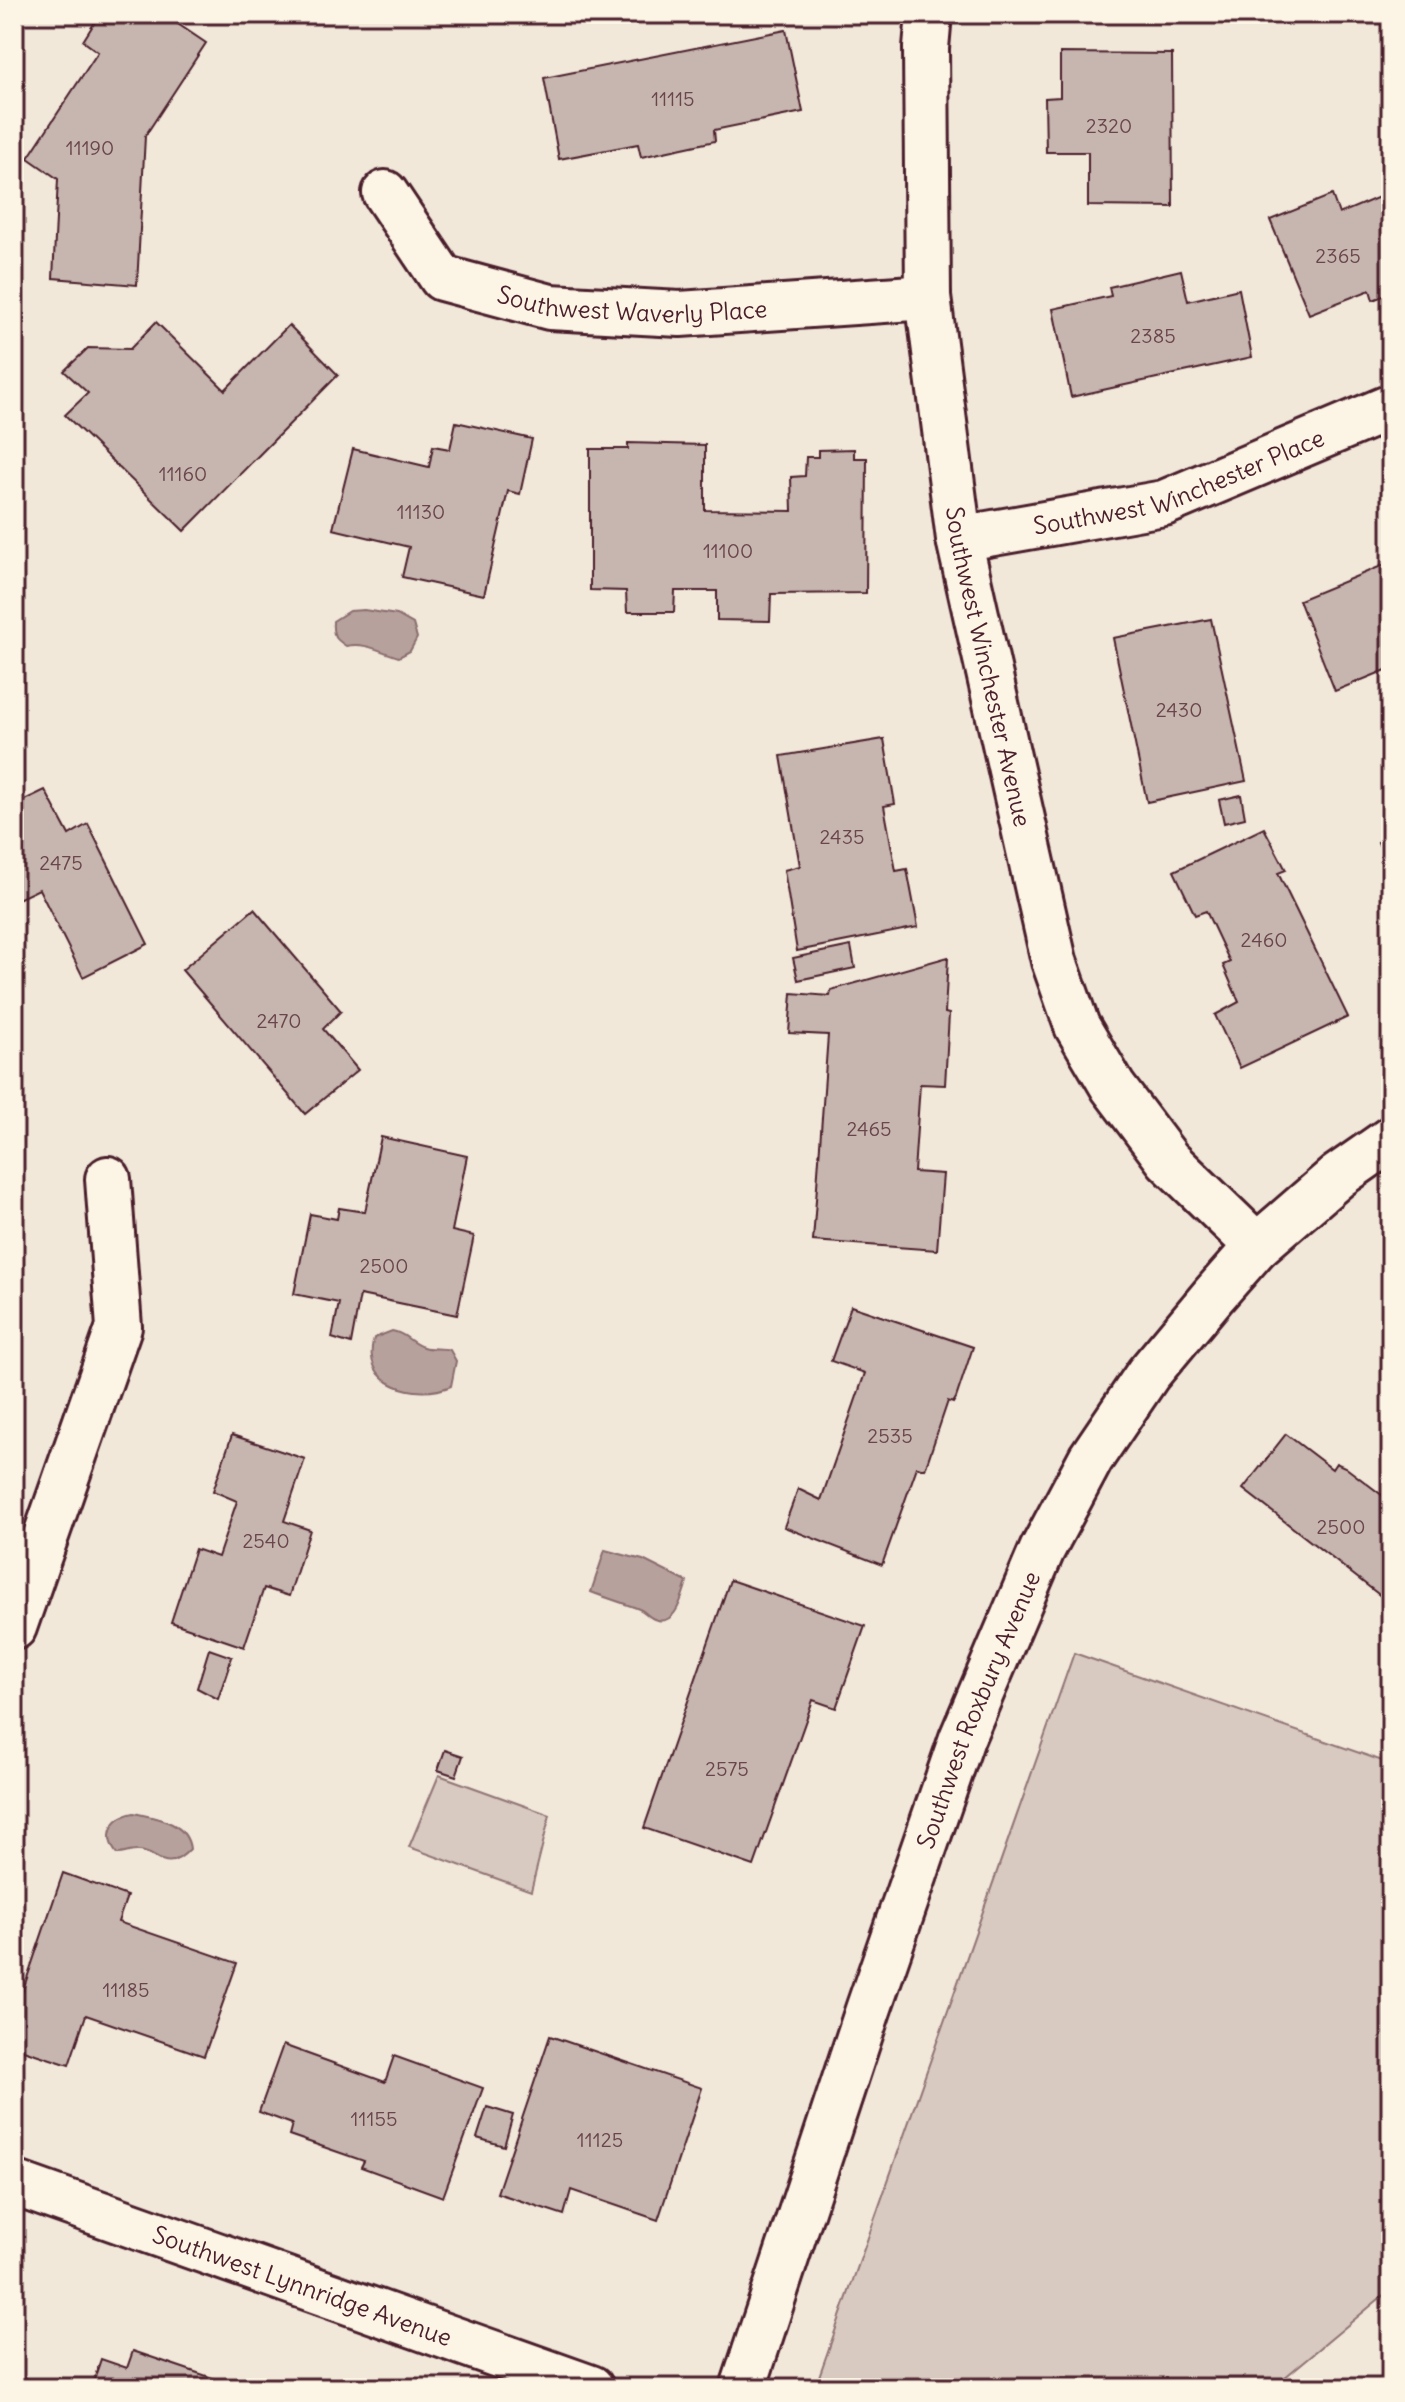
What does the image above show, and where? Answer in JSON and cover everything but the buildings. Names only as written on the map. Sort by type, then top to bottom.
[{"type":"street","name":"Southwest Winchester Avenue","points":[[929,14],[926,48],[928,297],[959,539],[1054,961],[1077,1026],[1113,1087],[1168,1160],[1257,1246]]},
{"type":"street","name":"Southwest Waverly Place","points":[[385,193],[442,278],[550,307],[680,314],[928,297]]},
{"type":"street","name":"Southwest Winchester Place","points":[[959,539],[1164,503],[1391,407]]},
{"type":"street","name":"Southwest Roxbury Avenue","points":[[743,2388],[962,1738],[1042,1550],[1091,1458],[1148,1374],[1257,1246],[1338,1176],[1391,1139]]},
{"type":"street","points":[[14,1627],[119,1327],[108,1179]]},
{"type":"street","name":"Southwest Lynnridge Avenue","points":[[14,2183],[591,2388]]},
{"type":"shaded area","points":[[349,611],[397,615],[413,624],[417,638],[410,651],[399,657],[367,646],[346,646],[339,641],[334,633],[333,621]]},
{"type":"shaded area","points":[[392,1331],[423,1347],[450,1350],[456,1361],[451,1386],[437,1390],[408,1390],[383,1378],[375,1367],[372,1354],[374,1338]]},
{"type":"shaded area","points":[[605,1550],[643,1560],[687,1582],[673,1615],[662,1621],[654,1619],[639,1609],[591,1592]]},
{"type":"shaded area","points":[[1074,1653],[1391,1764],[1391,2289],[1272,2388],[815,2388]]},
{"type":"shaded area","points":[[439,1775],[550,1815],[531,1891],[409,1847]]},
{"type":"shaded area","points":[[134,1813],[161,1819],[177,1827],[188,1840],[190,1849],[173,1861],[161,1860],[144,1851],[117,1854],[111,1841],[112,1828],[120,1819]]}]
